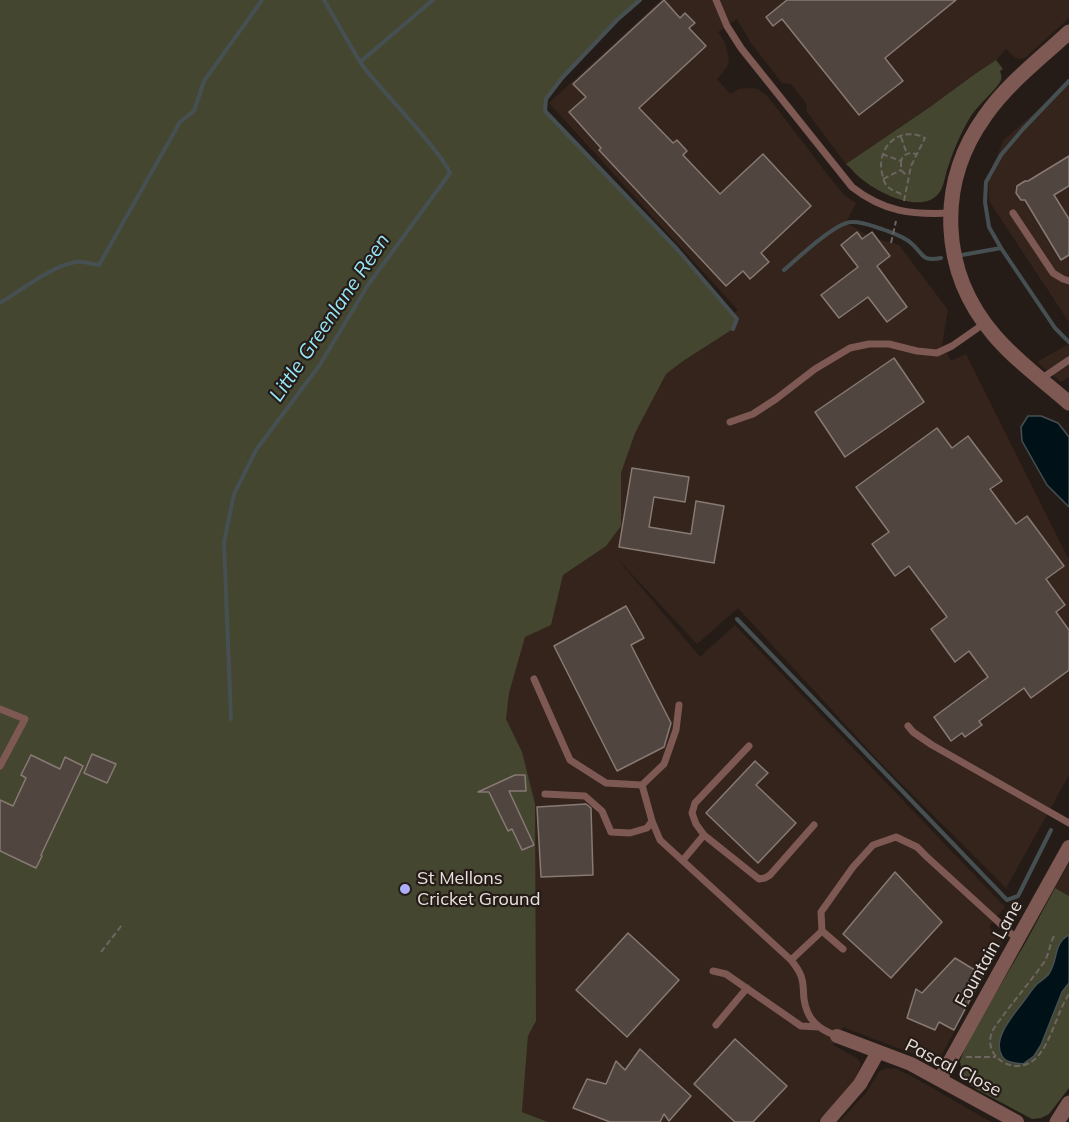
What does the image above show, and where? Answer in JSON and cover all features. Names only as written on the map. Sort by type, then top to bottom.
[{"type":"street","points":[[1069,33],[999,98],[974,131],[957,171],[952,193],[951,213],[952,247],[957,268],[966,291],[985,323],[1009,350],[1069,403]]},
{"type":"street","name":"Fountain Lane","points":[[940,1079],[1069,847]]},
{"type":"street","name":"Pascal Close","points":[[837,1036],[911,1064],[1017,1122]]},
{"type":"street","points":[[827,1122],[860,1084],[878,1052]]},
{"type":"street","points":[[1057,1122],[1069,1102]]},
{"type":"lane","points":[[716,0],[722,16],[741,48],[852,187],[880,205],[896,210],[919,214],[951,213]]},
{"type":"lane","points":[[1012,213],[1053,273],[1069,280]]},
{"type":"lane","points":[[730,422],[753,414],[815,369],[850,348],[869,344],[889,344],[937,353],[952,346],[985,323]]},
{"type":"lane","points":[[1041,379],[1069,360]]},
{"type":"lane","points":[[534,679],[570,760],[606,783],[642,785],[664,764],[676,730],[679,705]]},
{"type":"lane","points":[[0,709],[25,719],[0,766]]},
{"type":"lane","points":[[908,726],[932,745],[1069,823]]},
{"type":"lane","points":[[749,746],[695,803],[692,813],[704,835],[759,879],[770,875],[814,825]]},
{"type":"lane","points":[[642,785],[660,840],[791,960],[801,975],[808,1014],[813,1022],[824,1031],[837,1036]]},
{"type":"lane","points":[[545,794],[585,796],[602,811],[611,832],[630,833],[647,828],[652,820]]},
{"type":"lane","points":[[683,860],[704,835]]},
{"type":"lane","points":[[843,948],[822,931],[821,912],[853,867],[873,845],[896,837],[916,847],[1017,939]]},
{"type":"lane","points":[[791,960],[822,931]]},
{"type":"lane","points":[[713,971],[726,974],[801,1026],[819,1027]]},
{"type":"lane","points":[[716,1025],[747,988]]},
{"type":"path","points":[[904,195],[887,186],[883,179],[882,154],[888,144],[900,136],[914,134],[925,138],[910,166],[904,201]]},
{"type":"path","points":[[900,136],[907,153]]},
{"type":"path","points":[[908,177],[901,170],[902,157],[912,152],[917,154]]},
{"type":"path","points":[[882,154],[901,161]]},
{"type":"path","points":[[883,179],[901,170]]},
{"type":"path","points":[[891,243],[896,221]]},
{"type":"path","points":[[101,952],[122,925]]},
{"type":"path","points":[[1054,936],[1044,964],[992,1033],[990,1041],[996,1057],[1011,1066],[1020,1067],[1033,1061],[1046,1044],[1069,994]]},
{"type":"path","points":[[952,1058],[996,1057]]},
{"type":"shaded area","points":[[661,0],[1069,0],[1069,18],[1026,57],[1016,58],[1006,49],[996,60],[846,164],[807,112],[806,103],[791,84],[782,83],[751,43],[737,19],[718,32],[725,43],[729,59],[727,67],[717,79],[730,94],[739,89],[752,88],[758,89],[768,97],[845,196],[856,203],[846,223],[873,238],[899,245],[948,310],[942,344],[951,361],[966,354],[1069,560],[1069,775],[1006,888],[878,760],[738,608],[697,644],[614,555],[700,657],[735,625],[1005,907],[989,927],[1000,938],[1002,944],[941,1056],[934,1061],[928,1061],[843,1027],[833,1045],[857,1058],[861,1064],[855,1079],[840,1099],[817,1122],[548,1122],[522,1112],[528,1036],[536,1021],[501,718],[519,635],[616,470],[664,369],[738,310],[549,103]]},
{"type":"shaded area","points":[[1069,82],[1069,322],[989,201],[989,174],[1004,140]]},
{"type":"shaded area","points":[[1069,344],[1069,377],[1061,382],[1037,362]]},
{"type":"shaded area","points":[[1028,416],[1041,416],[1058,423],[1069,437],[1069,507],[1047,485],[1022,441],[1021,427]]},
{"type":"shaded area","points":[[1069,863],[1069,896],[1055,888]]},
{"type":"shaded area","points":[[1069,935],[1069,983],[1062,992],[1041,1045],[1034,1056],[1023,1064],[1009,1061],[1002,1056],[1000,1050],[1001,1036],[1033,989],[1048,975],[1060,943]]},
{"type":"shaded area","points":[[886,1068],[897,1069],[913,1077],[991,1122],[839,1122],[866,1093],[879,1072]]},
{"type":"green space","points":[[0,0],[640,0],[617,20],[562,78],[546,99],[545,111],[677,249],[737,319],[733,329],[666,374],[635,433],[621,473],[621,526],[606,546],[563,575],[551,625],[525,637],[509,693],[506,719],[522,752],[535,804],[536,1021],[528,1036],[522,1112],[548,1122],[0,1122]]},
{"type":"green space","points":[[996,60],[1003,69],[1000,71],[1001,80],[967,122],[942,188],[932,199],[912,202],[890,196],[863,180],[846,164],[930,107]]},
{"type":"green space","points":[[1055,888],[1069,896],[1069,1088],[1049,1114],[1032,1119],[967,1082],[960,1061],[967,1042]]},
{"type":"building","points":[[664,0],[680,18],[685,13],[695,23],[689,28],[706,46],[639,108],[673,143],[677,140],[687,151],[683,155],[720,194],[763,154],[811,206],[761,253],[769,262],[750,279],[743,271],[726,286],[599,150],[601,148],[569,112],[586,97],[573,84]]},
{"type":"building","points":[[787,0],[956,0],[885,58],[903,81],[859,115],[782,19],[773,26],[766,17]]},
{"type":"building","points":[[1069,156],[1069,186],[1054,195],[1069,219],[1069,255],[1061,260],[1025,200],[1021,200],[1016,193],[1017,186]]},
{"type":"building","points":[[857,232],[862,239],[872,232],[890,256],[877,266],[907,307],[887,322],[868,297],[839,318],[821,295],[858,267],[841,245]]},
{"type":"building","points":[[894,358],[924,402],[845,457],[815,412]]},
{"type":"building","points":[[937,428],[952,448],[968,436],[1002,481],[990,489],[1016,524],[1027,516],[1064,566],[1046,579],[1065,605],[1056,612],[1069,630],[1069,670],[1031,698],[1024,688],[979,721],[982,725],[965,737],[962,733],[951,741],[934,717],[988,677],[969,651],[955,662],[931,629],[947,617],[909,566],[895,576],[872,544],[889,532],[856,487]]},
{"type":"building","points":[[632,468],[689,477],[685,502],[654,497],[649,527],[691,534],[696,501],[724,506],[714,563],[619,547]]},
{"type":"building","points":[[626,606],[644,638],[631,645],[671,723],[664,747],[617,771],[554,646]]},
{"type":"building","points":[[92,754],[116,764],[107,783],[84,773]]},
{"type":"building","points":[[31,755],[60,769],[65,757],[83,766],[36,868],[0,851],[0,800],[13,806],[26,778],[21,775]]},
{"type":"building","points":[[755,761],[768,773],[756,785],[796,823],[758,863],[706,813]]},
{"type":"building","points":[[515,775],[525,775],[526,791],[509,791],[534,845],[522,850],[512,829],[508,831],[489,792],[478,792]]},
{"type":"building","points":[[586,804],[591,808],[593,875],[541,877],[537,807]]},
{"type":"building","points":[[895,872],[942,922],[891,978],[843,934]]},
{"type":"building","points":[[628,933],[679,980],[627,1037],[576,990]]},
{"type":"building","points":[[955,958],[983,975],[954,1030],[939,1022],[935,1030],[907,1018],[916,989],[922,993]]},
{"type":"building","points":[[735,1039],[787,1086],[753,1122],[735,1122],[694,1084]]},
{"type":"building","points":[[640,1049],[691,1096],[669,1121],[664,1114],[660,1122],[610,1122],[573,1108],[587,1079],[606,1084],[616,1061],[625,1070]]},
{"type":"waterway","points":[[0,303],[47,273],[67,264],[85,262],[99,265],[180,122],[194,111],[204,81],[262,0]]},
{"type":"waterway","points":[[324,0],[360,62]]},
{"type":"waterway","name":"Little Greenlane Reen","points":[[231,719],[224,542],[234,494],[256,450],[319,366],[368,285],[450,173],[436,151],[360,62],[433,0]]},
{"type":"waterway","points":[[640,0],[617,20],[562,78],[546,99],[545,111],[677,249],[737,319],[733,329]]},
{"type":"waterway","points":[[962,255],[1001,248],[989,227],[985,202],[986,182],[1001,155],[1069,81]]},
{"type":"waterway","points":[[784,270],[826,234],[851,222],[867,224],[901,237],[911,243],[926,258],[941,258]]},
{"type":"waterway","points":[[1001,248],[1055,328],[1069,342]]},
{"type":"waterway","points":[[737,619],[1007,900],[1018,896],[1051,830]]},
{"type":"place","name":"St Mellons Cricket Ground","points":[[405,889]]}]
